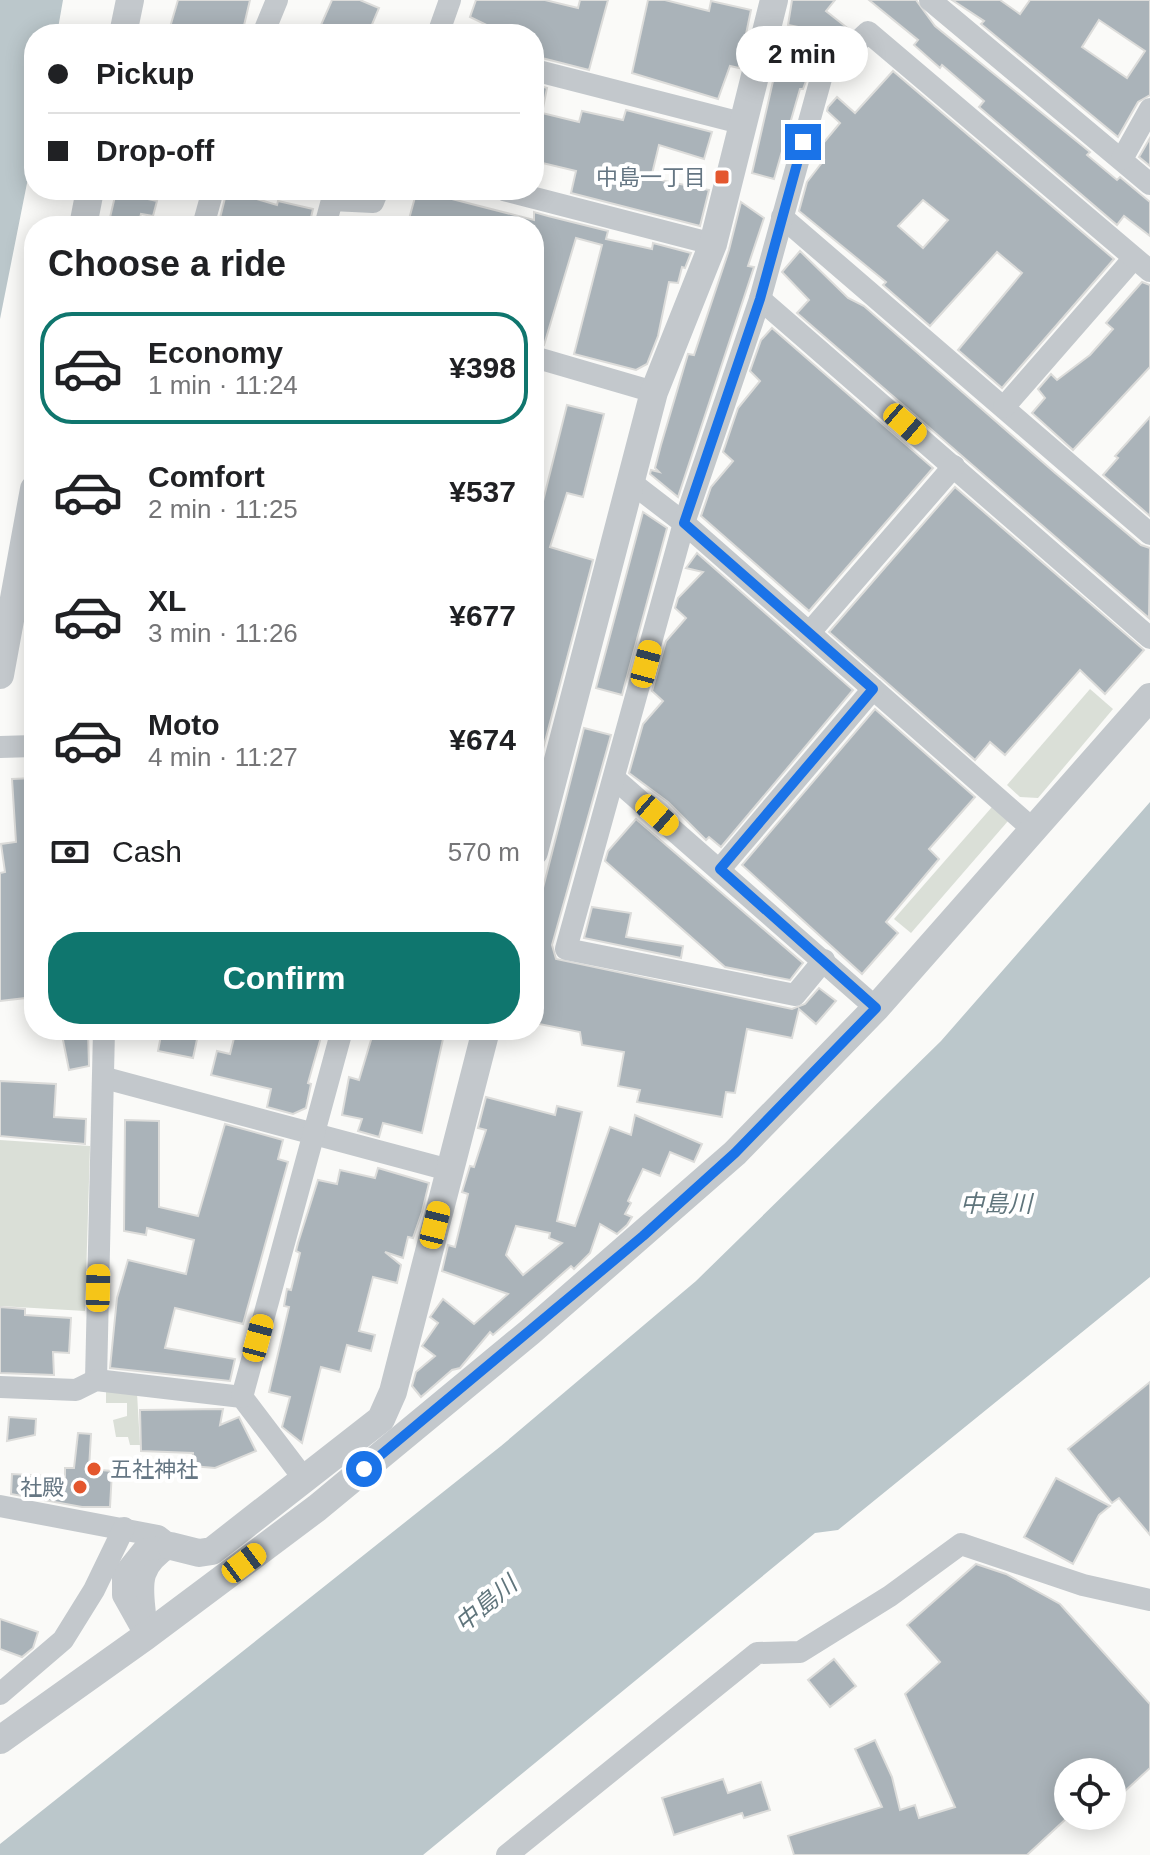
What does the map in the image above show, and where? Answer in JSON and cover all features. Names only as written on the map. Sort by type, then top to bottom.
[{"type":"street","points":[[125,24],[130,0]]},
{"type":"street","points":[[267,24],[277,0]]},
{"type":"street","points":[[442,24],[450,0]]},
{"type":"street","points":[[544,812],[654,392],[713,244],[774,0]]},
{"type":"street","points":[[930,0],[1150,184]]},
{"type":"street","points":[[824,960],[795,995],[566,949],[684,523],[760,299],[822,75],[868,32],[1142,265],[1004,407]]},
{"type":"street","points":[[766,41],[822,75]]},
{"type":"street","points":[[544,73],[745,124]]},
{"type":"street","points":[[1122,159],[1150,109]]},
{"type":"street","points":[[332,200],[374,200]]},
{"type":"street","points":[[543,200],[713,244]]},
{"type":"street","points":[[782,217],[1150,534]]},
{"type":"street","points":[[760,299],[1150,638]]},
{"type":"street","points":[[544,360],[654,392]]},
{"type":"street","points":[[810,632],[954,466]]},
{"type":"street","points":[[632,483],[684,523],[1035,831]]},
{"type":"street","points":[[0,675],[24,544]]},
{"type":"street","points":[[720,869],[873,689]]},
{"type":"street","points":[[3,1738],[317,1508],[643,1236],[735,1153],[876,1008],[1150,697]]},
{"type":"street","points":[[0,747],[24,746]]},
{"type":"street","points":[[615,779],[876,1008]]},
{"type":"street","points":[[96,1380],[104,1040]]},
{"type":"street","points":[[242,1397],[339,1040]]},
{"type":"street","points":[[146,1636],[122,1587],[126,1567],[137,1555],[149,1547],[171,1546],[199,1553],[212,1551],[374,1426],[387,1406],[483,1040]]},
{"type":"street","points":[[105,1078],[449,1170]]},
{"type":"street","points":[[0,1387],[76,1390],[96,1380],[242,1397],[305,1480]]},
{"type":"street","points":[[0,1506],[124,1528],[158,1536],[171,1546]]},
{"type":"street","points":[[0,1694],[63,1640],[94,1590],[124,1528]]},
{"type":"street","points":[[507,1855],[757,1653],[800,1652],[890,1596],[961,1544],[1083,1585],[1150,1600]]},
{"type":"street","points":[[146,1636],[143,1578],[153,1559],[171,1546]]},
{"type":"street","points":[[94,1590],[111,1582],[122,1587]]},
{"type":"shaded area","points":[[1090,689],[1113,709],[1038,798],[1020,797],[1007,785]]},
{"type":"shaded area","points":[[992,807],[1008,821],[911,933],[894,919]]},
{"type":"shaded area","points":[[0,1140],[90,1146],[85,1311],[0,1306]]},
{"type":"shaded area","points":[[106,1390],[137,1393],[140,1445],[130,1445],[128,1437],[116,1437],[113,1420],[127,1416],[127,1403],[106,1403]]},
{"type":"water","points":[[0,0],[63,0],[59,24],[24,24],[24,198],[0,319]]},
{"type":"water","name":"中島川","points":[[1150,802],[1150,1277],[838,1530],[815,1533],[423,1855],[0,1855],[0,1844],[501,1446],[696,1281],[941,1041]]},
{"type":"building","points":[[178,0],[250,0],[244,24],[171,24]]},
{"type":"building","points":[[332,0],[360,0],[379,8],[372,24],[321,24]]},
{"type":"building","points":[[476,0],[545,0],[578,8],[580,0],[608,0],[589,70],[544,59],[544,24],[484,24],[470,17]]},
{"type":"building","points":[[648,0],[665,0],[709,11],[711,1],[751,10],[739,68],[730,66],[718,99],[632,73]]},
{"type":"building","points":[[792,0],[835,0],[826,11],[850,30],[820,58],[804,48],[818,31],[788,25]]},
{"type":"building","points":[[869,0],[916,0],[935,26],[1090,152],[1087,155],[1117,180],[1120,177],[1150,202],[1150,236],[1124,216],[1117,225],[979,107],[984,101],[942,65],[940,68],[914,45],[918,40]]},
{"type":"building","points":[[952,0],[1000,0],[1020,14],[1030,0],[1150,0],[1150,95],[1138,102],[1118,137],[981,24],[984,21]],"holes":[[[1099,20],[1145,51],[1127,78],[1082,47]]]},
{"type":"building","points":[[776,68],[806,81],[800,89],[774,179],[752,173]]},
{"type":"building","points":[[893,71],[1114,259],[1002,388],[958,350],[1022,273],[997,252],[930,326],[883,285],[886,282],[799,211],[807,182],[824,160],[815,153],[840,123],[827,111],[828,107],[837,97],[855,113]],"holes":[[[923,200],[948,220],[923,248],[898,226]]]},
{"type":"building","points":[[626,110],[712,132],[704,159],[659,145],[651,178],[709,190],[700,226],[571,193],[576,171],[544,163],[544,113],[579,122],[582,111],[623,120]]},
{"type":"building","points":[[1150,138],[1150,166],[1139,157]]},
{"type":"building","points":[[114,200],[157,201],[153,216],[110,216]]},
{"type":"building","points":[[224,200],[260,200],[277,205],[278,201],[313,209],[311,216],[220,216]]},
{"type":"building","points":[[414,200],[456,200],[518,216],[410,216]]},
{"type":"building","points":[[741,202],[764,218],[748,266],[754,267],[678,497],[650,474],[651,470],[659,472],[655,468],[688,354],[694,355],[729,250]]},
{"type":"building","points":[[534,212],[608,231],[606,239],[652,249],[653,243],[691,253],[685,268],[682,267],[678,283],[669,282],[658,336],[647,364],[636,370],[574,354],[602,245],[576,238],[544,345],[544,216],[534,216]]},
{"type":"building","points":[[800,251],[848,298],[864,306],[1054,472],[1141,545],[1150,548],[1149,618],[797,313],[809,300],[782,272]]},
{"type":"building","points":[[1142,282],[1150,285],[1150,367],[1073,450],[1032,413],[1045,398],[1038,389],[1051,374],[1057,380],[1090,355],[1113,329],[1106,323]]},
{"type":"building","points":[[772,328],[933,468],[809,611],[701,516],[711,487],[733,461],[723,452],[738,408],[760,381],[750,371],[761,340]]},
{"type":"building","points":[[567,405],[604,414],[583,497],[567,493],[550,547],[593,560],[544,745],[544,497]]},
{"type":"building","points":[[1150,417],[1150,516],[1103,475],[1118,458],[1115,456]]},
{"type":"building","points":[[955,487],[1144,650],[1105,694],[1080,670],[1005,755],[990,742],[975,760],[829,632]]},
{"type":"building","points":[[643,512],[667,528],[622,695],[596,688]]},
{"type":"building","points":[[697,553],[853,690],[721,847],[709,837],[706,840],[668,802],[629,773],[643,724],[663,701],[652,691],[666,641],[686,618],[675,608],[678,598],[703,572],[686,568]]},
{"type":"building","points":[[875,709],[975,797],[929,849],[939,859],[886,922],[898,933],[862,974],[742,865]]},
{"type":"building","points":[[584,728],[611,735],[552,945],[556,959],[792,1009],[805,1004],[819,988],[836,1001],[816,1024],[799,1009],[792,1038],[747,1029],[735,1093],[726,1092],[722,1117],[637,1102],[640,1090],[618,1086],[624,1052],[582,1045],[580,1032],[544,1025],[544,884]]},
{"type":"building","points":[[24,778],[24,998],[0,1001],[0,873],[5,872],[1,844],[16,842],[12,779]]},
{"type":"building","points":[[636,819],[803,963],[790,980],[725,967],[605,861],[608,851]]},
{"type":"building","points":[[592,907],[631,913],[626,937],[683,946],[681,958],[584,938]]},
{"type":"building","points":[[63,1040],[88,1040],[89,1066],[69,1070]]},
{"type":"building","points":[[160,1040],[197,1040],[193,1058],[158,1051]]},
{"type":"building","points":[[234,1040],[320,1040],[308,1083],[311,1084],[306,1108],[293,1114],[267,1107],[271,1089],[211,1075],[217,1051],[230,1054]]},
{"type":"building","points":[[371,1040],[443,1040],[422,1133],[383,1123],[379,1137],[358,1131],[362,1119],[342,1115],[349,1077],[359,1080]]},
{"type":"building","points":[[0,1081],[56,1084],[54,1117],[86,1119],[85,1144],[0,1136]]},
{"type":"building","points":[[486,1097],[555,1115],[557,1106],[582,1112],[557,1221],[575,1226],[610,1127],[631,1135],[635,1115],[702,1144],[694,1162],[670,1152],[660,1176],[643,1169],[628,1201],[631,1203],[625,1214],[632,1217],[627,1225],[617,1234],[600,1224],[590,1253],[574,1269],[571,1266],[493,1335],[490,1332],[460,1368],[452,1370],[421,1397],[412,1386],[416,1372],[435,1356],[422,1346],[438,1323],[430,1317],[443,1299],[474,1324],[508,1294],[442,1271],[448,1245],[455,1247],[468,1194],[462,1192],[486,1130],[478,1128]],"holes":[[[516,1226],[550,1233],[549,1238],[562,1243],[523,1275],[506,1255]]]},
{"type":"building","points":[[125,1120],[159,1121],[159,1207],[198,1216],[225,1124],[283,1140],[278,1159],[288,1162],[243,1324],[175,1308],[165,1348],[235,1359],[230,1381],[110,1368],[117,1298],[128,1260],[186,1274],[194,1240],[147,1228],[146,1235],[124,1231]]},
{"type":"building","points":[[378,1168],[429,1183],[422,1212],[413,1238],[408,1237],[403,1258],[385,1252],[401,1265],[397,1283],[373,1277],[359,1331],[375,1335],[371,1351],[347,1345],[340,1372],[321,1367],[302,1443],[282,1427],[290,1397],[269,1392],[289,1307],[284,1306],[287,1289],[291,1290],[300,1253],[296,1251],[298,1243],[318,1180],[337,1184],[340,1170],[375,1178]]},
{"type":"building","points":[[0,1307],[25,1309],[25,1315],[71,1318],[69,1353],[53,1352],[54,1375],[0,1373]]},
{"type":"building","points":[[1150,1382],[1150,1535],[1119,1498],[1112,1503],[1068,1449]]},
{"type":"building","points":[[223,1409],[220,1425],[239,1417],[256,1451],[215,1468],[192,1466],[193,1453],[141,1451],[140,1410]]},
{"type":"building","points":[[9,1417],[36,1419],[35,1435],[7,1441]]},
{"type":"building","points":[[78,1433],[91,1434],[89,1469],[112,1471],[110,1507],[82,1507],[11,1494],[12,1474],[65,1477],[65,1468],[74,1468]]},
{"type":"building","points":[[1056,1478],[1110,1506],[1099,1515],[1073,1564],[1024,1537]]},
{"type":"building","points":[[976,1564],[1006,1574],[1060,1604],[1150,1704],[1150,1768],[1126,1790],[1126,1758],[1054,1758],[1054,1830],[1027,1855],[794,1855],[788,1836],[882,1807],[855,1749],[875,1740],[892,1777],[900,1810],[915,1805],[919,1818],[955,1807],[905,1694],[940,1662],[907,1625]]},
{"type":"building","points":[[0,1619],[38,1632],[33,1648],[22,1657],[0,1649]]},
{"type":"building","points":[[834,1659],[856,1686],[830,1707],[808,1680]]},
{"type":"building","points":[[723,1779],[728,1793],[761,1782],[770,1810],[744,1818],[742,1813],[674,1835],[662,1798]]},
{"type":"place","name":"中島一丁目","points":[[722,177]]},
{"type":"place","name":"五社神社","points":[[94,1469]]},
{"type":"place","name":"社殿","points":[[80,1487]]},
{"type":"route","points":[[364,1469],[643,1236],[735,1153],[876,1008],[720,869],[873,689],[684,523],[760,299],[803,142]]}]
